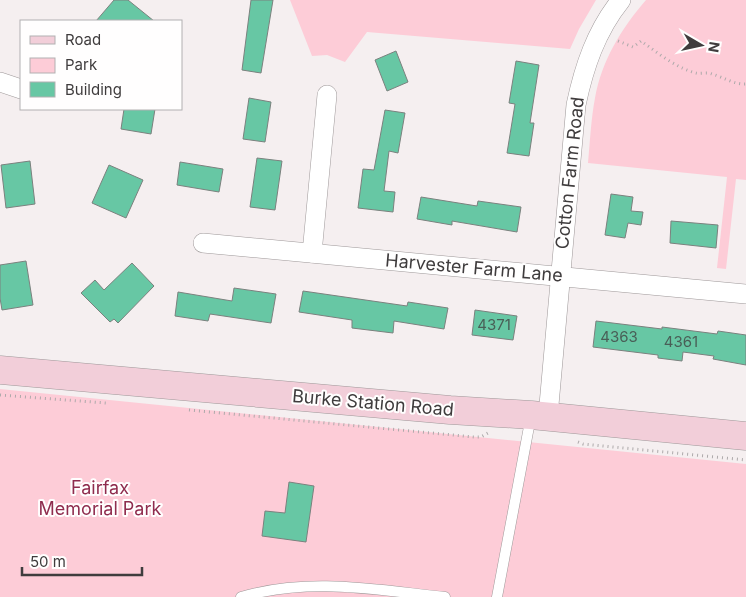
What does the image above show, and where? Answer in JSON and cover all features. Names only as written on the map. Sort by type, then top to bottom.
[{"type":"street","name":"Cotton Farm Road","points":[[540,415],[559,276],[577,97],[583,73],[596,41],[621,0]]},
{"type":"street","points":[[0,82],[20,89]]},
{"type":"street","points":[[312,253],[328,95]]},
{"type":"street","name":"Harvester Farm Lane","points":[[203,243],[746,294]]},
{"type":"street","name":"Burke Station Road","points":[[0,370],[450,410],[540,415],[746,436]]},
{"type":"lane","points":[[497,597],[540,415]]},
{"type":"lane","points":[[241,597],[318,585],[445,597]]},
{"type":"path","points":[[618,41],[633,47],[642,40],[663,56],[698,74],[710,73],[739,84],[746,84]]},
{"type":"green space","points":[[290,0],[596,0],[570,49],[367,32],[345,62],[327,55],[312,56]]},
{"type":"green space","points":[[646,0],[746,0],[746,180],[736,179],[726,269],[717,268],[727,177],[588,163],[594,106],[602,71],[628,22]]},
{"type":"green space","name":"Fairfax Memorial Park","points":[[0,389],[746,464],[746,597],[0,597]]},
{"type":"building","points":[[114,0],[128,0],[153,20],[97,20]]},
{"type":"building","points":[[251,0],[273,0],[261,73],[242,70]]},
{"type":"building","points":[[396,51],[408,82],[387,91],[375,60]]},
{"type":"building","points":[[516,61],[539,65],[530,123],[534,123],[529,156],[507,153],[515,104],[509,103]]},
{"type":"building","points":[[249,98],[271,102],[265,142],[243,139]]},
{"type":"building","points":[[124,110],[155,110],[151,134],[121,129]]},
{"type":"building","points":[[385,110],[405,113],[398,153],[389,151],[384,191],[395,192],[393,212],[358,208],[363,169],[374,170]]},
{"type":"building","points":[[257,158],[282,161],[275,210],[250,207]]},
{"type":"building","points":[[30,161],[35,204],[6,208],[1,165]]},
{"type":"building","points":[[180,162],[223,169],[219,192],[177,185]]},
{"type":"building","points":[[109,165],[143,180],[126,218],[92,203]]},
{"type":"building","points":[[611,194],[633,197],[631,211],[643,212],[641,225],[628,223],[625,238],[605,235]]},
{"type":"building","points":[[421,197],[477,206],[478,201],[521,207],[517,232],[452,221],[452,225],[417,219]]},
{"type":"building","points":[[671,221],[718,225],[716,248],[670,243]]},
{"type":"building","points":[[26,261],[33,305],[2,310],[0,265]]},
{"type":"building","points":[[132,263],[154,286],[118,323],[114,319],[110,322],[81,293],[95,280],[104,290]]},
{"type":"building","points":[[234,288],[276,294],[271,323],[210,314],[208,321],[175,316],[178,292],[232,301]]},
{"type":"building","points":[[303,291],[407,306],[408,302],[448,308],[444,329],[394,321],[393,333],[352,328],[352,320],[299,312]]},
{"type":"building","points":[[475,310],[517,316],[513,340],[472,335]]},
{"type":"building","points":[[596,321],[662,329],[662,327],[717,334],[718,331],[746,335],[746,365],[713,359],[714,356],[683,352],[682,361],[658,358],[658,355],[593,347]]},
{"type":"building","points":[[289,482],[314,486],[306,542],[262,536],[265,511],[285,513]]}]
